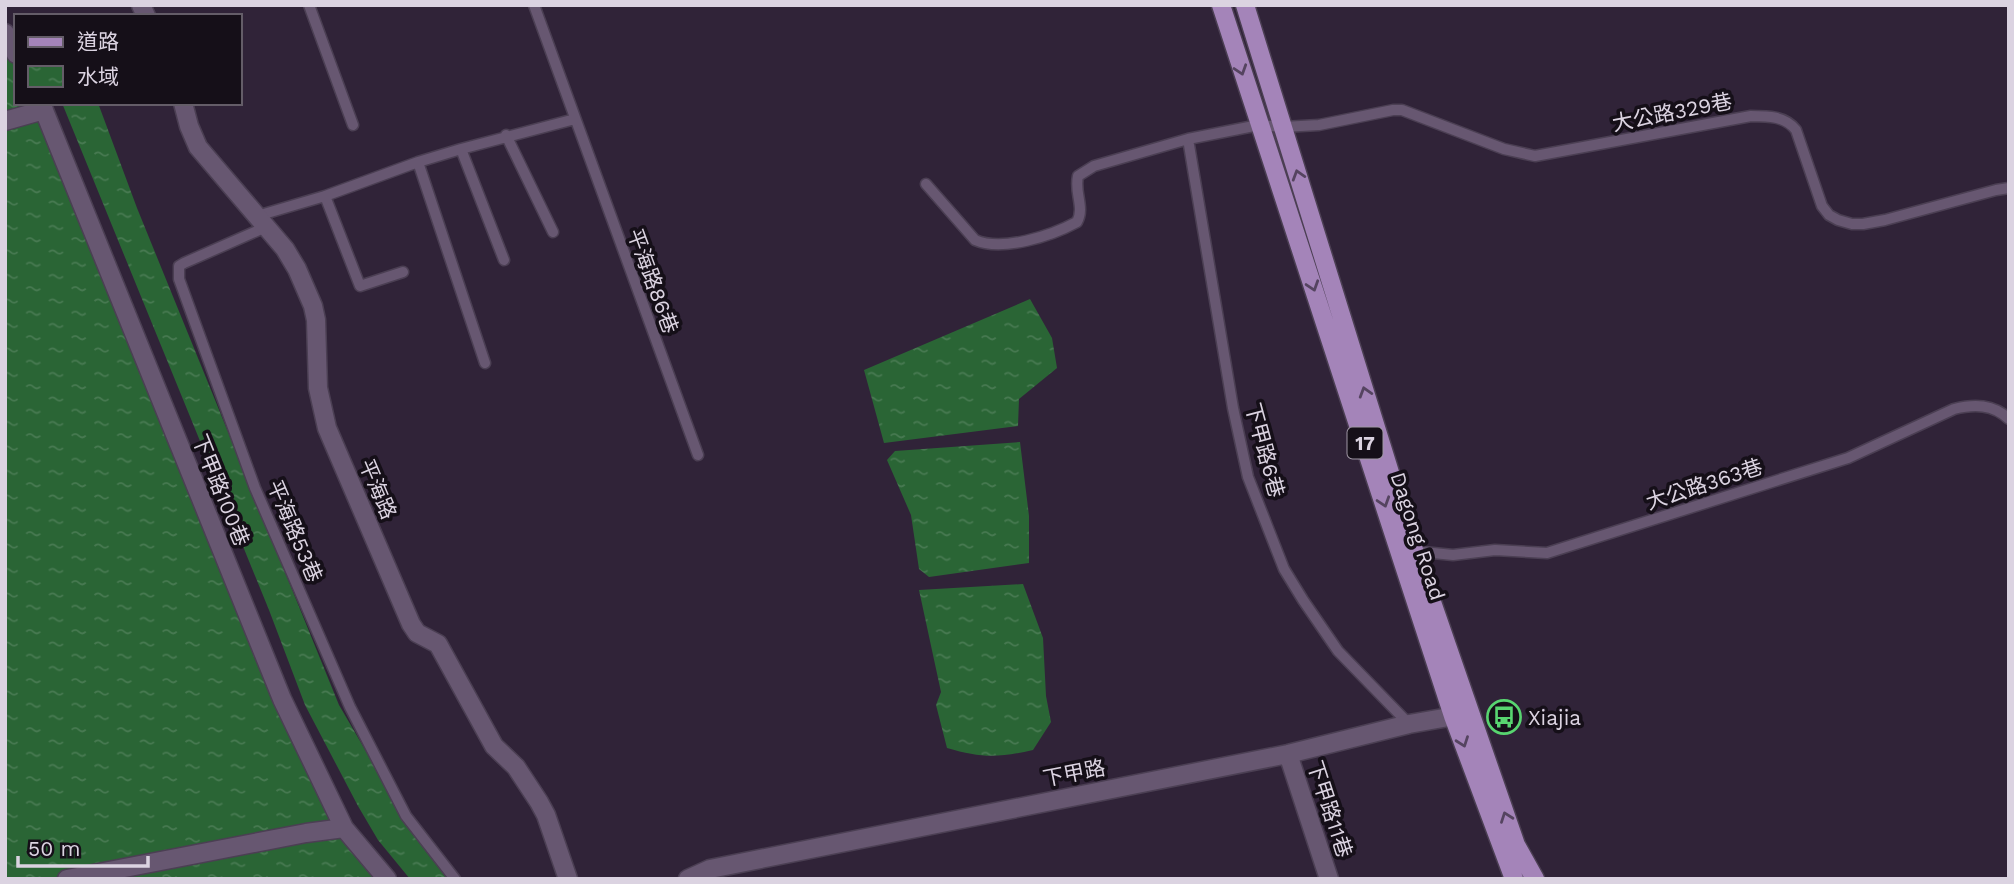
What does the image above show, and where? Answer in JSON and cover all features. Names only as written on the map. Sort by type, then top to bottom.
[{"type":"main road","name":"Dagong Road","points":[[1221,5],[1339,364],[1407,553],[1514,879]]},
{"type":"main road","name":"Dagong Road","points":[[1245,5],[1407,553]]},
{"type":"main road","name":"Dagong Road","points":[[1461,715],[1516,845],[1535,879]]},
{"type":"street","points":[[5,33],[14,50]]},
{"type":"street","name":"平海路","points":[[184,105],[198,147],[285,249],[297,268],[313,306],[317,335],[318,388],[327,428],[411,624],[416,633],[438,644],[490,740],[516,767],[539,802],[568,879]]},
{"type":"street","points":[[5,121],[42,107]]},
{"type":"street","name":"下甲路100巷","points":[[42,107],[282,699],[344,828],[387,879]]},
{"type":"street","name":"下甲路","points":[[688,879],[710,870],[1288,754],[1409,724],[1461,715]]},
{"type":"street","name":"下甲路11巷","points":[[1288,754],[1329,879]]},
{"type":"street","points":[[67,879],[344,828]]},
{"type":"lane","points":[[309,5],[353,125]]},
{"type":"lane","name":"平海路86巷","points":[[534,5],[698,455]]},
{"type":"lane","name":"大公路329巷","points":[[1283,127],[1319,125],[1402,110],[1504,149],[1535,156],[1751,116],[1766,116],[1790,122],[1796,130],[1822,206],[1829,215],[1852,224],[1885,220],[2009,188]]},
{"type":"lane","points":[[262,221],[418,162],[506,135],[575,119]]},
{"type":"lane","points":[[926,184],[975,240],[1001,246],[1077,222],[1081,208],[1076,185],[1078,176],[1094,166],[1188,139],[1259,125],[1283,127]]},
{"type":"lane","points":[[506,135],[552,232]]},
{"type":"lane","name":"下甲路6巷","points":[[1188,139],[1231,396],[1248,477],[1284,569],[1303,600],[1338,651],[1409,724]]},
{"type":"lane","points":[[461,149],[504,260]]},
{"type":"lane","points":[[418,162],[485,363]]},
{"type":"lane","points":[[325,196],[360,286],[403,272]]},
{"type":"lane","name":"平海路53巷","points":[[262,221],[184,263],[180,266],[180,279],[255,488],[350,707],[406,816],[455,879]]},
{"type":"lane","name":"大公路363巷","points":[[1407,553],[1453,555],[1513,550],[1547,553],[1848,458],[1954,410],[1968,406],[1986,406],[2001,412],[2009,419]]},
{"type":"water","points":[[5,27],[14,47],[14,105],[39,105],[289,733],[391,879],[5,879]]},
{"type":"water","points":[[63,105],[99,105],[137,208],[339,705],[412,830],[447,879],[410,879],[378,840],[305,705],[269,610]]},
{"type":"water","points":[[1030,299],[1052,338],[1057,368],[1019,399],[1018,426],[884,443],[864,370]]},
{"type":"water","points":[[1020,442],[1029,516],[1029,563],[929,577],[919,569],[911,515],[887,460],[895,451]]},
{"type":"water","points":[[1023,584],[1043,638],[1046,696],[1051,722],[1033,750],[990,756],[947,748],[936,705],[941,692],[919,590]]},
{"type":"place","name":"Xiajia","points":[[1504,717]]}]
